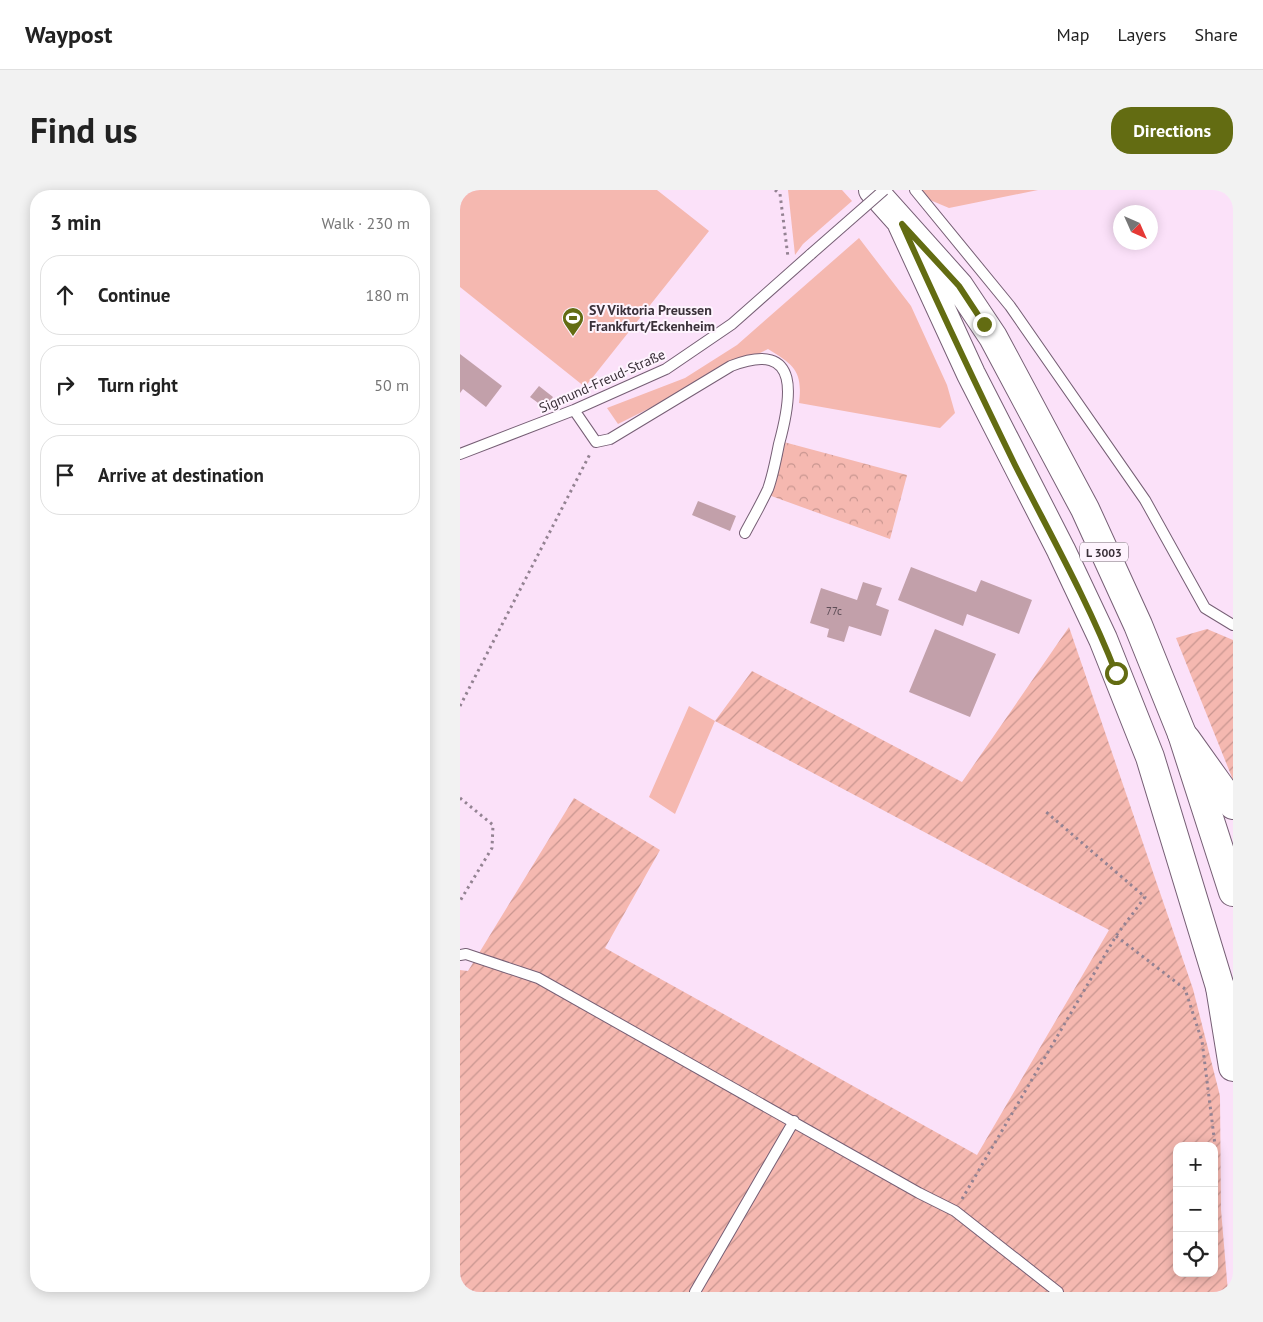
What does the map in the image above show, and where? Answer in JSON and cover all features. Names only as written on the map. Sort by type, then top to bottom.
[{"type":"main road","name":"L 3003","points":[[873,190],[959,286],[993,337],[1085,509],[1138,625],[1182,734],[1233,805]]},
{"type":"main road","name":"L 3003","points":[[902,224],[971,374],[1061,550],[1103,639],[1150,757],[1220,987],[1233,1067]]},
{"type":"main road","points":[[1182,734],[1233,892]]},
{"type":"main road","points":[[1220,987],[1233,1023]]},
{"type":"lane","name":"Sigmund-Freud-Straße","points":[[460,454],[574,410],[674,364],[732,324],[884,190]]},
{"type":"lane","points":[[915,190],[1010,306],[1145,500],[1205,608],[1233,625]]},
{"type":"lane","points":[[574,410],[596,442],[610,439],[731,366],[749,359],[765,359],[778,365],[786,375],[790,391],[788,410],[768,487],[746,533]]},
{"type":"lane","points":[[460,955],[466,954],[538,978],[919,1193],[955,1210],[1058,1292]]},
{"type":"lane","points":[[695,1292],[794,1121]]},
{"type":"path","points":[[776,190],[780,194],[789,273]]},
{"type":"path","points":[[460,706],[596,442]]},
{"type":"path","points":[[460,798],[493,825],[492,848],[460,901]]},
{"type":"path","points":[[955,1210],[1116,936],[1145,897],[1045,811]]},
{"type":"path","points":[[1116,936],[1184,989],[1202,1041],[1215,1142]]},
{"type":"green space","name":"SV Viktoria Preussen Frankfurt/Eckenheim","points":[[460,190],[657,190],[709,231],[585,387],[460,287]]},
{"type":"green space","points":[[788,190],[842,190],[852,201],[803,244],[795,255]]},
{"type":"green space","points":[[922,190],[1038,190],[949,208],[930,200]]},
{"type":"green space","points":[[859,238],[911,306],[947,385],[955,413],[940,428],[799,403],[800,383],[795,370],[768,349],[618,424],[607,408],[685,378],[737,345]]},
{"type":"green space","points":[[780,441],[907,475],[890,539],[763,493]]},
{"type":"green space","points":[[1069,627],[1193,989],[1220,1096],[1221,1210],[1228,1292],[460,1292],[460,970],[468,971],[574,798],[660,850],[605,948],[977,1155],[1109,930],[715,721],[752,671],[962,782]]},
{"type":"green space","points":[[1207,629],[1233,640],[1233,780],[1176,638]]},
{"type":"green space","points":[[689,706],[715,721],[675,814],[649,797]]},
{"type":"building","points":[[460,354],[502,386],[486,407],[463,389],[460,393]]},
{"type":"building","points":[[539,386],[553,397],[545,408],[530,397]]},
{"type":"building","points":[[698,501],[736,516],[730,531],[692,515]]},
{"type":"building","points":[[911,567],[976,592],[981,580],[1032,600],[1019,634],[967,614],[963,626],[898,600]]},
{"type":"building","points":[[863,582],[882,588],[876,605],[889,610],[881,636],[849,626],[844,642],[827,637],[829,629],[810,623],[821,588],[857,600]]},
{"type":"building","points":[[935,629],[996,654],[970,717],[909,692]]},
{"type":"place","name":"SV Viktoria Preussen Frankfurt/Eckenheim","points":[[573,337]]},
{"type":"route","points":[[984,324],[959,286],[902,224],[971,374],[1016,466],[1061,550],[1103,639],[1116,673]]}]
